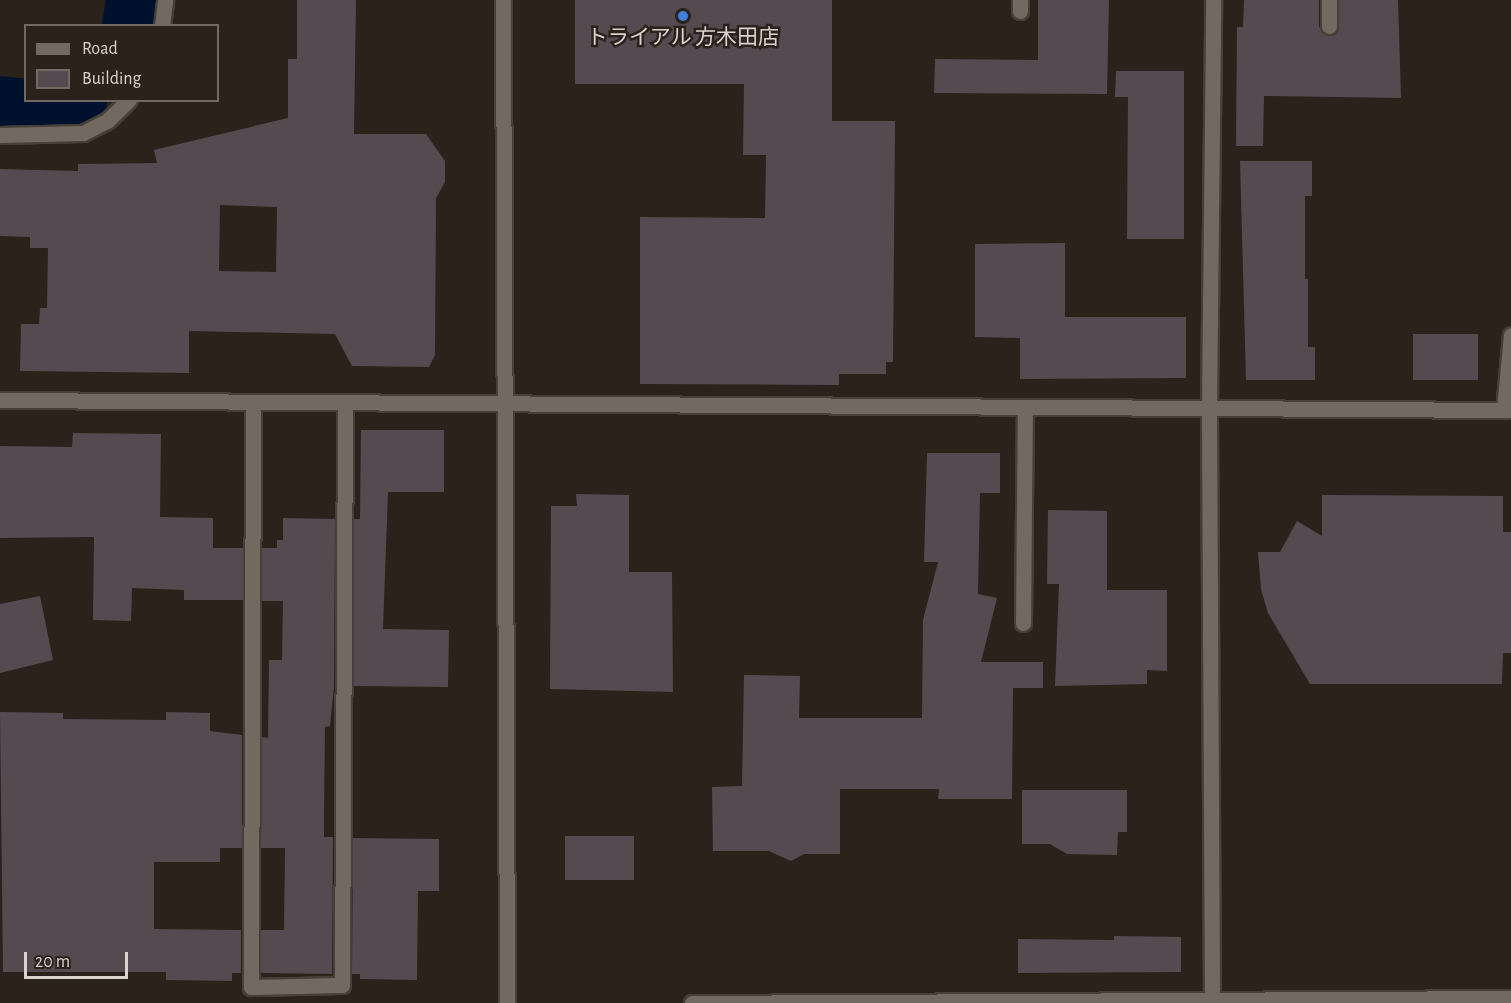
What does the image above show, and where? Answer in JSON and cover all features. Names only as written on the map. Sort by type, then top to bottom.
[{"type":"street","points":[[162,24],[165,0]]},
{"type":"street","points":[[502,0],[507,402],[507,1003]]},
{"type":"street","points":[[1212,1001],[1209,409],[1213,0]]},
{"type":"street","points":[[1329,0],[1329,26]]},
{"type":"street","points":[[0,135],[83,133],[108,120],[127,102]]},
{"type":"street","points":[[0,400],[1508,410],[1511,335]]},
{"type":"street","points":[[253,402],[251,987],[342,985],[345,403]]},
{"type":"street","points":[[1023,623],[1025,408]]},
{"type":"street","points":[[692,1003],[1511,998]]},
{"type":"building","points":[[297,0],[356,0],[354,134],[426,134],[445,161],[445,182],[436,198],[435,355],[429,367],[352,366],[335,334],[189,331],[189,373],[20,371],[21,324],[39,324],[40,308],[47,308],[48,248],[30,248],[30,237],[0,236],[0,169],[78,171],[78,164],[157,163],[154,150],[288,118],[288,59],[297,59]],"holes":[[[220,205],[277,207],[276,272],[219,271]]]},
{"type":"building","points":[[575,0],[832,0],[832,121],[895,121],[893,362],[886,362],[886,374],[839,374],[839,385],[640,384],[640,217],[765,218],[766,155],[743,155],[744,84],[575,84]]},
{"type":"building","points":[[1038,0],[1109,0],[1107,94],[934,93],[935,59],[1038,60]]},
{"type":"building","points":[[1244,0],[1319,0],[1319,27],[1328,36],[1338,30],[1339,0],[1398,0],[1401,98],[1264,96],[1263,146],[1236,146],[1237,27],[1243,27]]},
{"type":"building","points":[[1116,71],[1184,71],[1184,239],[1127,239],[1128,97],[1115,97]]},
{"type":"building","points":[[1240,161],[1312,161],[1312,196],[1305,196],[1305,279],[1308,279],[1308,347],[1315,347],[1315,380],[1246,380]]},
{"type":"building","points":[[1065,243],[1065,317],[1186,317],[1186,378],[1020,379],[1020,338],[975,337],[975,244]]},
{"type":"building","points":[[1413,334],[1478,334],[1478,380],[1413,380]]},
{"type":"building","points":[[361,430],[444,430],[444,492],[388,492],[383,629],[449,630],[448,687],[353,686],[354,519],[360,519]]},
{"type":"building","points":[[73,433],[161,434],[160,517],[213,518],[213,548],[243,548],[243,600],[184,600],[184,590],[132,588],[131,621],[93,620],[94,537],[0,538],[0,446],[72,447]]},
{"type":"building","points":[[927,453],[1000,453],[1000,493],[980,493],[978,594],[997,598],[981,662],[1043,662],[1043,688],[1013,688],[1012,799],[938,799],[939,789],[840,789],[840,854],[804,854],[791,861],[769,851],[713,851],[712,787],[742,786],[744,675],[800,676],[799,718],[922,718],[923,620],[938,562],[924,562]]},
{"type":"building","points":[[576,494],[629,495],[629,572],[672,572],[673,692],[550,689],[551,506],[577,506]]},
{"type":"building","points":[[1322,495],[1503,496],[1503,532],[1511,532],[1511,653],[1503,653],[1502,684],[1310,684],[1268,613],[1261,589],[1258,552],[1280,552],[1297,521],[1322,536]]},
{"type":"building","points":[[1048,510],[1107,511],[1107,590],[1167,590],[1167,671],[1147,670],[1147,684],[1055,686],[1059,584],[1047,584]]},
{"type":"building","points":[[283,518],[335,519],[334,686],[330,726],[325,727],[324,818],[324,837],[333,837],[332,974],[261,973],[261,930],[284,930],[285,848],[261,848],[262,737],[268,738],[269,660],[282,660],[283,601],[262,601],[262,548],[277,548],[277,540],[283,540]]},
{"type":"building","points":[[40,596],[53,660],[0,673],[0,604]]},
{"type":"building","points":[[0,712],[63,713],[63,719],[166,720],[166,712],[210,713],[210,731],[242,735],[242,848],[220,848],[220,862],[154,862],[154,929],[241,930],[241,973],[232,973],[232,981],[166,980],[166,972],[3,972]]},
{"type":"building","points":[[1022,790],[1127,790],[1127,832],[1118,832],[1117,855],[1067,854],[1050,844],[1022,844]]},
{"type":"building","points":[[565,836],[634,836],[634,880],[565,880]]},
{"type":"building","points":[[353,838],[439,839],[439,891],[418,891],[417,980],[360,979],[360,974],[352,974]]},
{"type":"building","points":[[1114,936],[1181,937],[1181,972],[1018,973],[1018,939],[1114,940]]},
{"type":"waterway","points":[[133,24],[137,0]]},
{"type":"waterway","points":[[0,107],[23,110],[65,102]]},
{"type":"place","name":"トライアル 方木田店","points":[[683,16]]}]
